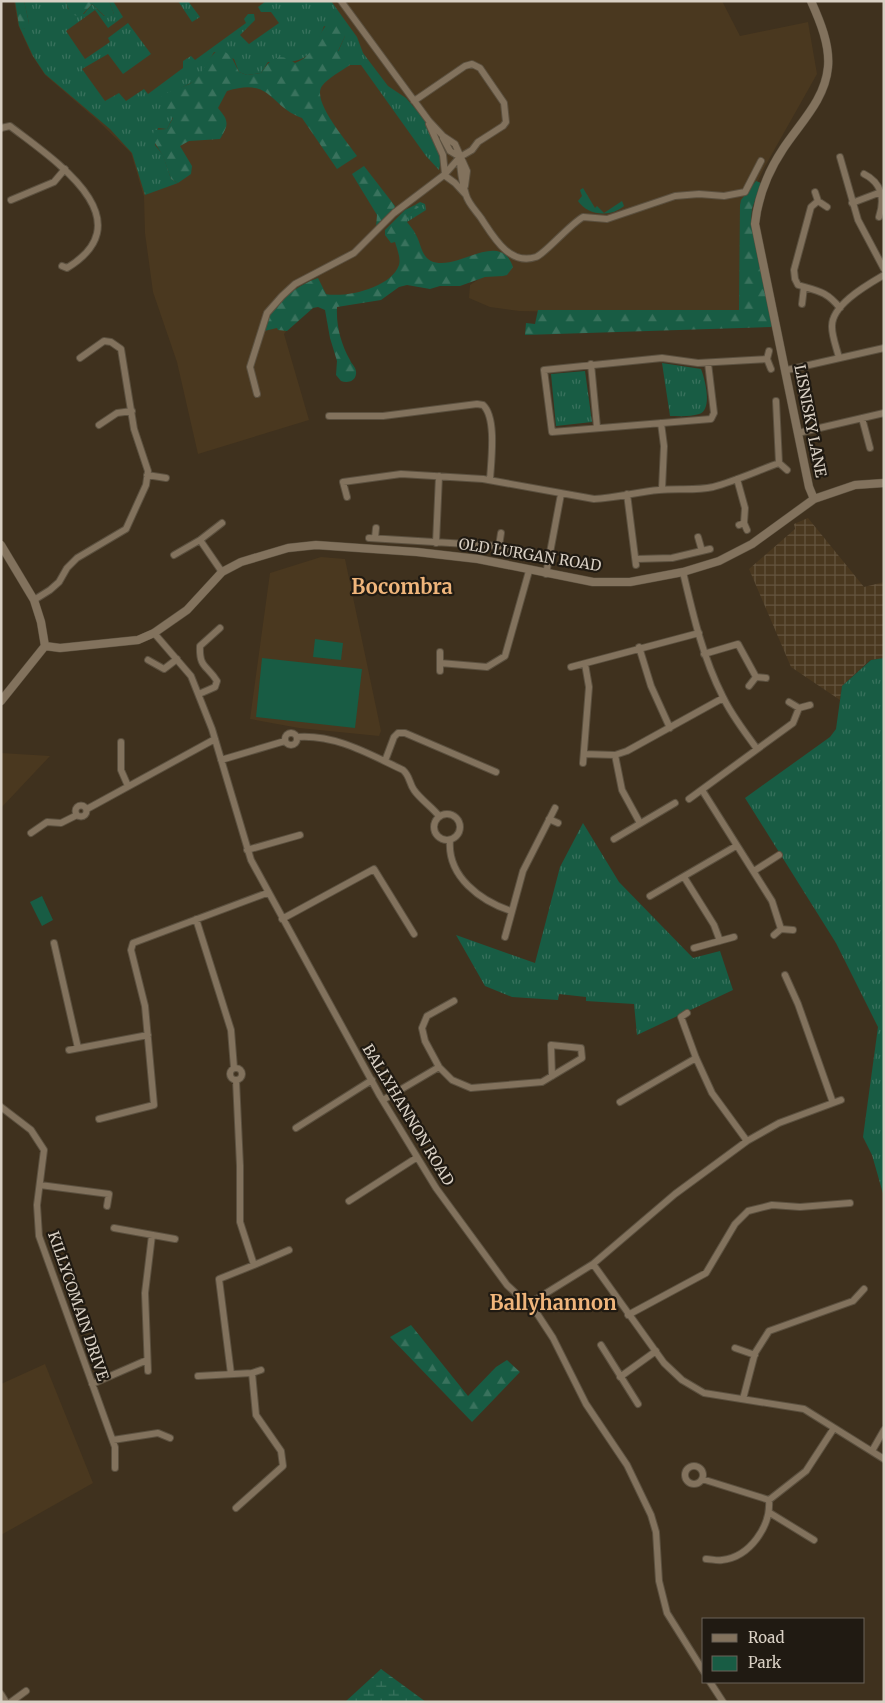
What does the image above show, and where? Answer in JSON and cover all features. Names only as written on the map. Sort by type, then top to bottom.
[{"type":"street","points":[[341,1],[429,120],[443,136],[455,144],[467,171],[466,195]]},
{"type":"street","name":"LISNISKY LANE","points":[[811,1],[827,48],[829,65],[827,78],[816,103],[782,150],[765,182],[758,200],[755,224],[787,370],[809,487],[814,499]]},
{"type":"street","points":[[257,394],[250,367],[267,313],[295,284],[348,257],[362,246],[394,213],[444,175],[460,157],[472,150],[478,142],[500,130],[506,122],[504,103],[480,68],[472,64],[465,66],[414,101]]},
{"type":"street","points":[[429,120],[429,126],[443,154],[444,175]]},
{"type":"street","points":[[1,128],[10,126],[65,169],[88,194],[98,226],[91,250],[83,258],[67,268],[62,266]]},
{"type":"street","points":[[840,158],[852,203],[866,236],[884,269]]},
{"type":"street","points":[[444,175],[466,195],[502,248],[521,258],[529,259],[541,255],[567,229],[583,217],[607,219],[675,196],[698,194],[724,196],[745,192],[761,162]]},
{"type":"street","points":[[10,200],[54,182],[65,169]]},
{"type":"street","points":[[864,174],[873,179],[881,192],[883,204],[880,217]]},
{"type":"street","points":[[815,192],[818,201],[827,207]]},
{"type":"street","points":[[852,203],[881,192]]},
{"type":"street","points":[[818,201],[811,207],[794,270],[795,279],[798,285],[821,290],[831,297],[840,308]]},
{"type":"street","points":[[839,358],[832,328],[833,318],[840,308],[858,291],[884,276]]},
{"type":"street","points":[[802,304],[804,286]]},
{"type":"street","points":[[34,600],[59,582],[67,568],[77,558],[126,529],[146,485],[147,475],[132,411],[121,349],[111,342],[104,340],[80,358]]},
{"type":"street","points":[[787,370],[884,348]]},
{"type":"street","points":[[769,351],[767,359],[771,369]]},
{"type":"street","points":[[708,363],[714,413],[711,419],[552,432],[544,370],[662,358],[708,363],[767,359]]},
{"type":"street","points":[[591,364],[597,427]]},
{"type":"street","points":[[329,416],[383,416],[477,404],[482,405],[489,416],[491,428],[490,480]]},
{"type":"street","points":[[774,405],[779,463],[787,470]]},
{"type":"street","points":[[99,425],[117,412],[132,411]]},
{"type":"street","points":[[798,433],[884,413]]},
{"type":"street","points":[[862,418],[870,448]]},
{"type":"street","points":[[661,423],[664,446],[662,489]]},
{"type":"street","points":[[347,497],[340,482],[401,474],[490,480],[594,499],[662,489],[690,490],[713,487],[779,463]]},
{"type":"street","points":[[147,475],[166,478]]},
{"type":"street","points":[[436,543],[439,476]]},
{"type":"street","points":[[737,479],[745,508],[744,526]]},
{"type":"street","name":"OLD LURGAN ROAD","points":[[45,646],[60,648],[138,640],[154,633],[187,610],[222,572],[241,562],[288,548],[316,545],[478,559],[593,582],[630,582],[683,572],[719,561],[752,544],[814,499],[855,485],[884,484]]},
{"type":"street","points":[[546,574],[561,494]]},
{"type":"street","points":[[627,494],[636,562],[672,558],[710,549]]},
{"type":"street","points":[[174,555],[200,540],[222,523]]},
{"type":"street","points":[[376,528],[372,538],[499,546],[508,550]]},
{"type":"street","points":[[499,546],[501,533]]},
{"type":"street","points":[[698,537],[702,551]]},
{"type":"street","points":[[200,540],[222,572]]},
{"type":"street","points":[[1,545],[34,600],[41,622],[45,646],[1,702]]},
{"type":"street","points":[[440,652],[440,667],[487,667],[494,665],[505,656],[530,570]]},
{"type":"street","points":[[683,572],[704,654],[723,698],[757,749]]},
{"type":"street","points":[[199,694],[216,686],[217,681],[204,669],[200,658],[200,646],[220,628]]},
{"type":"street","name":"BALLYHANNON ROAD","points":[[154,633],[191,676],[215,738],[247,850],[267,893],[383,1100],[416,1158],[507,1285],[536,1312],[553,1338],[586,1404],[618,1449],[636,1481],[656,1532],[659,1581],[667,1613],[702,1669]]},
{"type":"street","points":[[571,667],[639,647],[698,633]]},
{"type":"street","points":[[704,654],[738,644],[756,677]]},
{"type":"street","points":[[639,647],[651,686],[670,728]]},
{"type":"street","points":[[148,660],[164,669],[177,659]]},
{"type":"street","points":[[584,763],[589,687],[585,664]]},
{"type":"street","points":[[756,677],[766,678]]},
{"type":"street","points":[[749,686],[756,677]]},
{"type":"street","points":[[584,754],[615,756],[627,752],[723,698]]},
{"type":"street","points":[[789,702],[799,708],[810,705]]},
{"type":"street","points":[[689,799],[794,723],[799,708]]},
{"type":"street","points":[[221,760],[285,741],[286,735],[289,732],[297,737],[314,736],[346,744],[403,770],[409,775],[414,790],[430,804],[439,816]]},
{"type":"street","points":[[384,761],[394,738],[398,733],[405,733],[496,772]]},
{"type":"street","points":[[31,833],[48,822],[61,823],[78,815],[75,810],[77,807],[82,805],[86,809],[215,738]]},
{"type":"street","points":[[121,742],[122,770],[128,786]]},
{"type":"street","points":[[615,756],[622,790],[640,823]]},
{"type":"street","points":[[702,790],[775,907],[781,930]]},
{"type":"street","points":[[614,839],[675,802]]},
{"type":"street","points":[[505,937],[523,870],[555,808]]},
{"type":"street","points":[[447,813],[459,819],[460,832],[450,840],[441,839],[435,832],[434,824],[439,816],[447,813]]},
{"type":"street","points":[[549,818],[558,823]]},
{"type":"street","points":[[247,850],[300,835]]},
{"type":"street","points":[[450,840],[449,851],[470,889],[486,901],[511,911]]},
{"type":"street","points":[[650,896],[736,846]]},
{"type":"street","points":[[754,871],[779,855]]},
{"type":"street","points":[[282,919],[374,869],[414,934]]},
{"type":"street","points":[[684,877],[714,925],[720,941]]},
{"type":"street","points":[[99,1119],[154,1106],[145,1006],[131,950],[133,943],[267,893]]},
{"type":"street","points":[[196,919],[231,1030],[234,1068],[230,1074],[236,1080],[240,1166],[240,1222],[254,1264]]},
{"type":"street","points":[[774,935],[781,930],[793,930]]},
{"type":"street","points":[[694,948],[734,937]]},
{"type":"street","points":[[54,943],[78,1048]]},
{"type":"street","points":[[785,975],[833,1103]]},
{"type":"street","points":[[789,982],[797,978]]},
{"type":"street","points":[[454,1001],[427,1016],[422,1028],[425,1041],[439,1066],[452,1080],[471,1088],[542,1082],[552,1076],[582,1058],[582,1048],[551,1045],[552,1076]]},
{"type":"street","points":[[687,1013],[681,1017],[696,1058],[712,1093],[747,1141]]},
{"type":"street","points":[[69,1050],[148,1035]]},
{"type":"street","points":[[620,1102],[696,1058]]},
{"type":"street","points":[[383,1100],[439,1066]]},
{"type":"street","points":[[296,1128],[372,1080]]},
{"type":"street","points":[[527,1305],[593,1264],[675,1194],[747,1141],[779,1124],[840,1100]]},
{"type":"street","name":"KILLYCOMAIN DRIVE","points":[[1,1107],[31,1130],[44,1150],[37,1205],[38,1236],[113,1440],[115,1468]]},
{"type":"street","points":[[349,1201],[416,1158]]},
{"type":"street","points":[[40,1185],[109,1194],[107,1206]]},
{"type":"street","points":[[628,1315],[706,1273],[735,1224],[748,1211],[772,1205],[800,1206],[850,1203]]},
{"type":"street","points":[[114,1228],[175,1239]]},
{"type":"street","points":[[148,1371],[145,1293],[152,1234]]},
{"type":"street","points":[[230,1374],[219,1280],[289,1250]]},
{"type":"street","points":[[593,1264],[664,1363],[682,1380],[704,1393],[804,1409],[884,1459]]},
{"type":"street","points":[[743,1399],[755,1355],[769,1331],[853,1301],[864,1289]]},
{"type":"street","points":[[602,1345],[638,1404]]},
{"type":"street","points":[[734,1348],[755,1355]]},
{"type":"street","points":[[620,1377],[656,1351]]},
{"type":"street","points":[[92,1384],[147,1360]]},
{"type":"street","points":[[198,1376],[252,1373],[260,1370]]},
{"type":"street","points":[[236,1508],[283,1466],[281,1451],[256,1416],[252,1373]]},
{"type":"street","points":[[769,1500],[806,1472],[834,1428]]},
{"type":"street","points":[[872,1451],[884,1430]]},
{"type":"street","points":[[113,1440],[158,1433],[170,1438]]},
{"type":"street","points":[[702,1479],[769,1500]]},
{"type":"street","points":[[706,1559],[723,1560],[746,1550],[763,1530],[770,1513],[769,1500]]},
{"type":"street","points":[[770,1513],[814,1540]]},
{"type":"street","points":[[711,1683],[723,1702]]},
{"type":"street","points":[[11,1702],[26,1691]]},
{"type":"street","points":[[1,1694],[6,1702]]},
{"type":"shaded area","points":[[14,1],[722,1],[740,36],[808,22],[817,74],[764,168],[749,200],[746,316],[519,311],[490,307],[469,298],[470,285],[499,265],[405,281],[373,295],[312,298],[284,334],[309,420],[198,454],[177,362],[153,292],[145,233],[144,197],[131,153],[97,120],[45,75],[31,54],[18,25]]},
{"type":"shaded area","points":[[808,518],[864,587],[884,582],[884,658],[870,660],[842,686],[840,700],[791,667],[749,569],[795,529],[794,524]]},
{"type":"shaded area","points":[[321,557],[345,559],[381,731],[379,736],[299,728],[250,719],[270,573]]},
{"type":"shaded area","points":[[1,753],[50,756],[1,808]]},
{"type":"shaded area","points":[[45,1364],[93,1483],[1,1535],[1,1384]]},
{"type":"green space","points":[[15,1],[24,1],[29,23],[27,28],[23,29],[19,26]]},
{"type":"green space","points":[[24,1],[66,1],[68,9],[84,14],[92,4],[104,16],[114,14],[109,1],[113,1],[123,17],[108,28],[95,10],[66,31],[85,59],[110,42],[108,38],[128,23],[151,54],[123,74],[108,54],[82,69],[105,101],[119,93],[126,101],[144,89],[148,94],[183,68],[183,61],[191,56],[195,60],[246,23],[244,19],[248,14],[254,14],[255,20],[240,35],[249,44],[279,23],[271,12],[261,12],[258,7],[266,1],[331,1],[357,37],[363,53],[388,86],[406,98],[424,119],[441,158],[439,170],[426,156],[361,65],[350,65],[338,52],[345,36],[324,26],[315,47],[304,58],[290,62],[268,62],[261,73],[247,75],[239,72],[234,59],[214,52],[195,81],[175,91],[161,104],[173,117],[167,129],[158,128],[155,145],[163,155],[171,179],[178,183],[145,195],[132,153],[110,129],[45,74],[33,56],[19,26],[24,29],[29,23]]},
{"type":"green space","points":[[66,1],[109,1],[114,14],[107,18],[92,4],[80,17],[70,12]]},
{"type":"green space","points":[[178,1],[188,1],[200,17],[192,22]]},
{"type":"green space","points":[[331,22],[344,30],[345,36],[338,51],[346,55],[350,65],[331,77],[322,86],[320,93],[326,111],[357,156],[337,169],[302,118],[291,113],[262,90],[242,88],[227,91],[218,108],[226,120],[225,130],[220,139],[189,141],[180,146],[192,166],[191,174],[178,183],[171,179],[163,156],[152,138],[154,130],[167,129],[173,118],[161,105],[160,98],[163,95],[194,81],[209,59],[221,49],[231,56],[239,72],[247,75],[261,73],[275,58],[289,59],[295,63],[303,59],[313,49],[322,31]]},
{"type":"green space","points":[[364,166],[395,206],[394,211],[376,227],[377,215],[352,174]]},
{"type":"green space","points":[[756,181],[761,183],[752,209],[751,220],[773,325],[771,327],[525,335],[526,323],[535,324],[538,310],[739,310],[740,205],[741,200]]},
{"type":"green space","points":[[583,188],[595,208],[597,206],[604,213],[593,212],[582,206],[578,201],[582,196],[580,190]]},
{"type":"green space","points":[[622,201],[624,206],[612,212],[604,213]]},
{"type":"green space","points":[[420,202],[425,204],[426,210],[407,222],[407,216],[418,207],[415,205]]},
{"type":"green space","points":[[415,205],[419,207],[407,216],[407,222],[418,238],[423,253],[431,261],[441,263],[453,262],[488,251],[498,251],[507,256],[513,267],[507,275],[485,277],[460,286],[440,286],[430,289],[407,285],[399,287],[381,300],[337,307],[338,328],[347,354],[356,372],[354,379],[350,381],[341,381],[336,375],[337,361],[330,338],[325,310],[318,307],[313,308],[287,331],[278,330],[277,328],[264,331],[266,322],[284,298],[310,281],[318,278],[326,294],[335,295],[367,290],[387,280],[399,265],[400,259],[395,242],[391,243],[385,235],[385,230],[405,210]]},
{"type":"green space","points":[[662,363],[701,369],[707,394],[706,407],[703,411],[692,416],[670,416]]},
{"type":"green space","points":[[585,371],[592,422],[556,426],[551,374]]},
{"type":"green space","points":[[315,639],[343,643],[341,660],[313,657]]},
{"type":"green space","points":[[262,658],[362,669],[355,728],[256,717]]},
{"type":"green space","points":[[884,658],[884,1197],[872,1155],[863,1137],[878,1027],[836,943],[745,798],[830,737],[836,729],[842,686],[871,660]]},
{"type":"green space","points":[[583,823],[619,882],[693,958],[720,951],[733,990],[637,1035],[634,1004],[586,1001],[586,997],[559,994],[558,1000],[512,997],[485,986],[456,935],[535,963],[560,867]]},
{"type":"green space","points":[[42,896],[53,920],[42,926],[30,902]]},
{"type":"green space","points":[[411,1325],[468,1396],[496,1367],[507,1360],[520,1372],[472,1422],[390,1337]]},
{"type":"green space","points":[[381,1669],[426,1702],[345,1702]]},
{"type":"district","name":"Bocombra","points":[[402,587]]},
{"type":"district","name":"Ballyhannon","points":[[553,1303]]}]
